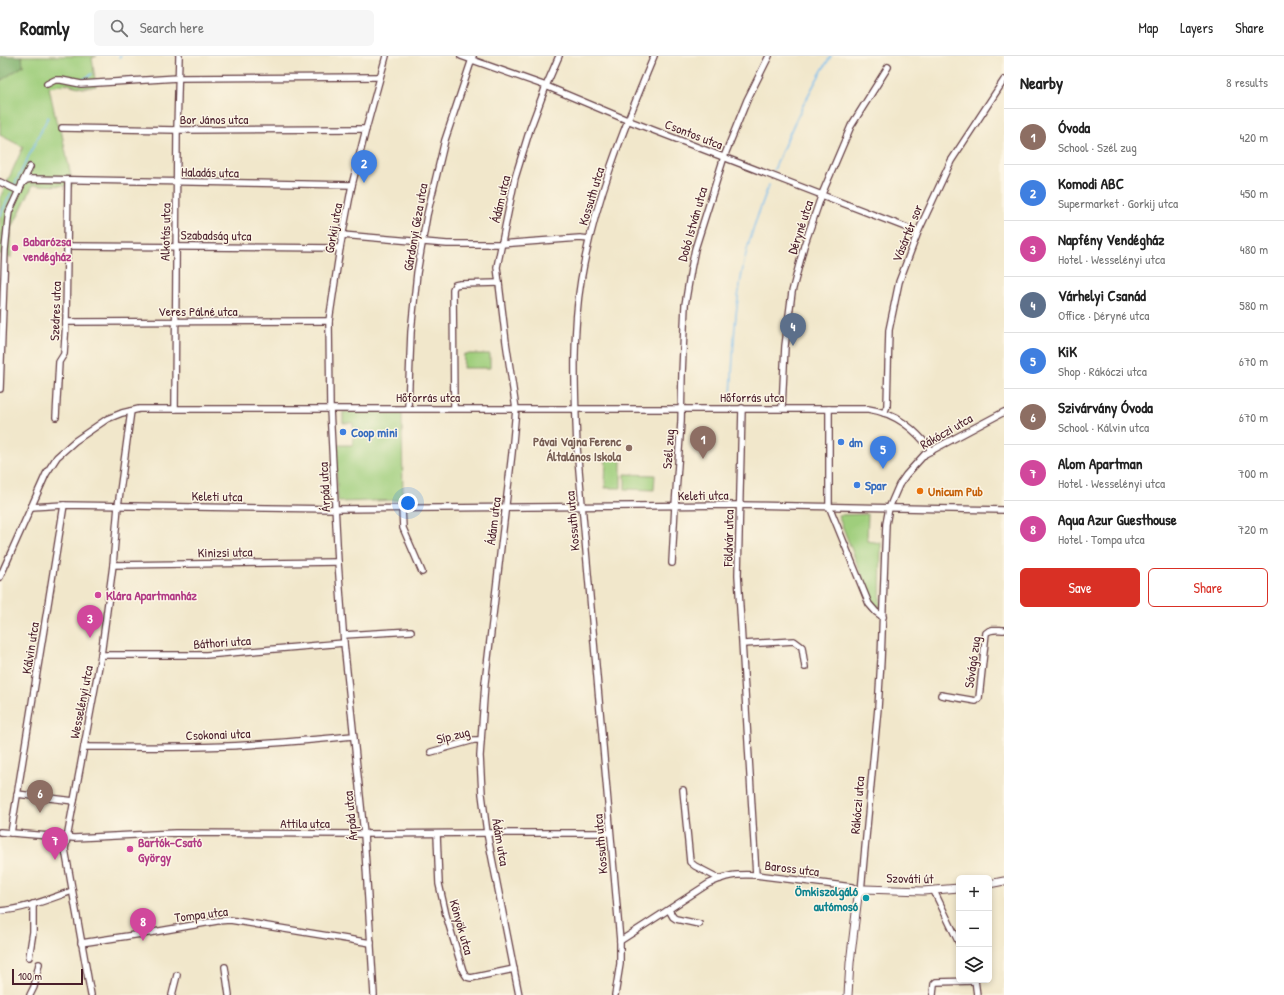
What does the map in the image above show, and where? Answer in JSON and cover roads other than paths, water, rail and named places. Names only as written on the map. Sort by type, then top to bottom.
[{"type":"main road","points":[[992,884],[1004,882]]},
{"type":"main road","name":"Szováti út","points":[[861,891],[865,888],[934,891],[956,888]]},
{"type":"main road","name":"Rákóczi utca","points":[[848,995],[853,933],[858,896],[861,891]]},
{"type":"street","name":"Alkotás utca","points":[[175,409],[179,56]]},
{"type":"street","name":"Gorkij utca","points":[[330,409],[329,321],[342,235],[352,185],[386,56]]},
{"type":"street","name":"Csontos utca","points":[[461,56],[472,58],[546,86],[628,120],[918,232]]},
{"type":"street","name":"Ádám utca","points":[[519,995],[488,833],[482,794],[480,756],[485,683],[516,409],[497,267],[515,178],[530,129],[559,56]]},
{"type":"street","name":"Kossuth utca","points":[[615,995],[620,964],[620,941],[577,447],[575,409],[576,327],[581,281],[594,217],[628,120],[654,56]]},
{"type":"street","name":"Dobó István utca","points":[[681,408],[685,305],[695,249],[724,157],[747,100],[770,56]]},
{"type":"street","name":"Gárdonyi Géza utca","points":[[408,408],[411,332],[417,273],[422,243],[431,196],[445,140],[472,58]]},
{"type":"street","name":"Déryné utca","points":[[782,408],[785,346],[792,292],[804,246],[822,194],[851,126],[888,67]]},
{"type":"street","points":[[47,84],[55,80],[81,84],[178,78],[380,77]]},
{"type":"street","name":"Vásártér sor","points":[[884,413],[887,406],[889,330],[899,282],[918,232],[951,161],[1004,80]]},
{"type":"street","name":"Bor János utca","points":[[62,128],[177,130],[366,130]]},
{"type":"street","points":[[0,389],[3,249],[8,215],[30,167]]},
{"type":"street","name":"Haladás utca","points":[[22,184],[26,180],[31,179],[352,185]]},
{"type":"street","name":"Szedres utca","points":[[56,417],[59,362],[64,354],[66,322],[68,180]]},
{"type":"street","points":[[0,182],[19,191]]},
{"type":"street","points":[[342,235],[447,244],[502,244],[580,238],[589,239]]},
{"type":"street","name":"Szabadság utca","points":[[68,246],[340,248]]},
{"type":"street","points":[[454,408],[453,289],[455,285],[460,284],[499,283]]},
{"type":"street","name":"Veres Pálné utca","points":[[66,322],[329,321]]},
{"type":"street","name":"Szél zug","points":[[672,563],[681,408]]},
{"type":"street","name":"Földvár utca","points":[[742,408],[738,575],[756,875]]},
{"type":"street","name":"Hőforrás utca","points":[[0,577],[49,468],[62,451],[103,422],[117,415],[131,411],[146,409],[868,408],[897,418],[913,431],[932,451]]},
{"type":"street","name":"Árpád utca","points":[[330,409],[344,643],[364,834],[374,995]]},
{"type":"street","points":[[829,409],[829,506],[869,604],[883,617]]},
{"type":"street","name":"Wesselényi utca","points":[[91,995],[65,849],[101,655],[113,565],[118,506],[131,411]]},
{"type":"street","name":"Rákóczi utca","points":[[861,891],[878,708],[886,524],[889,508],[906,474],[925,454],[1004,412]]},
{"type":"street","name":"Keleti utca","points":[[31,507],[64,505],[336,509],[739,505],[1004,510]]},
{"type":"street","name":"Kálvin utca","points":[[11,833],[64,505]]},
{"type":"street","points":[[402,508],[403,528],[422,572]]},
{"type":"street","name":"Kinizsi utca","points":[[113,565],[338,562]]},
{"type":"street","name":"Sóvágó zug","points":[[941,695],[976,701],[979,698],[986,633],[989,630],[1004,630]]},
{"type":"street","points":[[344,635],[411,631]]},
{"type":"street","points":[[743,644],[794,641],[802,647],[805,667]]},
{"type":"street","name":"Báthori utca","points":[[101,655],[206,655],[344,643]]},
{"type":"street","name":"Csokonai utca","points":[[84,747],[226,746],[353,736]]},
{"type":"street","name":"Síp zug","points":[[431,752],[474,740],[481,740]]},
{"type":"street","points":[[683,790],[690,862],[720,879]]},
{"type":"street","points":[[17,794],[74,800]]},
{"type":"street","name":"Attila utca","points":[[0,832],[67,838],[175,833],[610,833]]},
{"type":"street","name":"Könyök utca","points":[[436,834],[439,884],[446,915],[463,971],[471,978],[514,969]]},
{"type":"street","name":"Baross utca","points":[[620,941],[708,884],[737,874],[852,887],[861,891]]},
{"type":"street","points":[[0,911],[12,910],[72,891]]},
{"type":"street","points":[[934,891],[956,937]]},
{"type":"street","points":[[30,957],[33,932],[33,904]]},
{"type":"street","points":[[669,910],[676,919],[699,924]]},
{"type":"street","name":"Tompa utca","points":[[81,943],[148,934],[217,921],[230,920],[371,943]]},
{"type":"street","points":[[30,995],[34,988],[39,964]]},
{"type":"street","points":[[225,967],[230,995]]},
{"type":"street","points":[[172,995],[177,975]]},
{"type":"street","points":[[933,995],[934,984],[936,982],[956,981]]},
{"type":"street","points":[[975,983],[977,995]]},
{"type":"waterway","points":[[774,170],[786,140],[815,83],[831,56]]},
{"type":"waterway","points":[[79,82],[92,74]]},
{"type":"waterway","points":[[14,186],[48,117]]},
{"type":"waterway","points":[[731,398],[733,351],[739,289],[750,240],[769,185]]},
{"type":"waterway","points":[[0,216],[11,193]]},
{"type":"place","name":"Komodi ABC","points":[[364,183]]},
{"type":"place","name":"Babarózsa vendégház","points":[[15,248]]},
{"type":"place","name":"Várhelyi Csanád","points":[[793,346]]},
{"type":"place","name":"Coop mini","points":[[343,432]]},
{"type":"place","name":"dm","points":[[841,442]]},
{"type":"place","name":"Pávai Vajna Ferenc Általános Iskola","points":[[629,448]]},
{"type":"place","name":"Óvoda","points":[[703,459]]},
{"type":"place","name":"KiK","points":[[883,469]]},
{"type":"place","name":"Spar","points":[[857,485]]},
{"type":"place","name":"Unicum Pub","points":[[920,491]]},
{"type":"place","name":"Klára Apartmanház","points":[[98,595]]},
{"type":"place","name":"Napfény Vendégház","points":[[90,638]]},
{"type":"place","name":"Szivárvány Óvoda","points":[[40,813]]},
{"type":"place","name":"Bartók-Csató György","points":[[130,849]]},
{"type":"place","name":"Alom Apartman","points":[[55,860]]},
{"type":"place","name":"Ömkiszolgáló autómosó","points":[[866,898]]},
{"type":"place","name":"Aqua Azur Guesthouse","points":[[143,941]]}]
